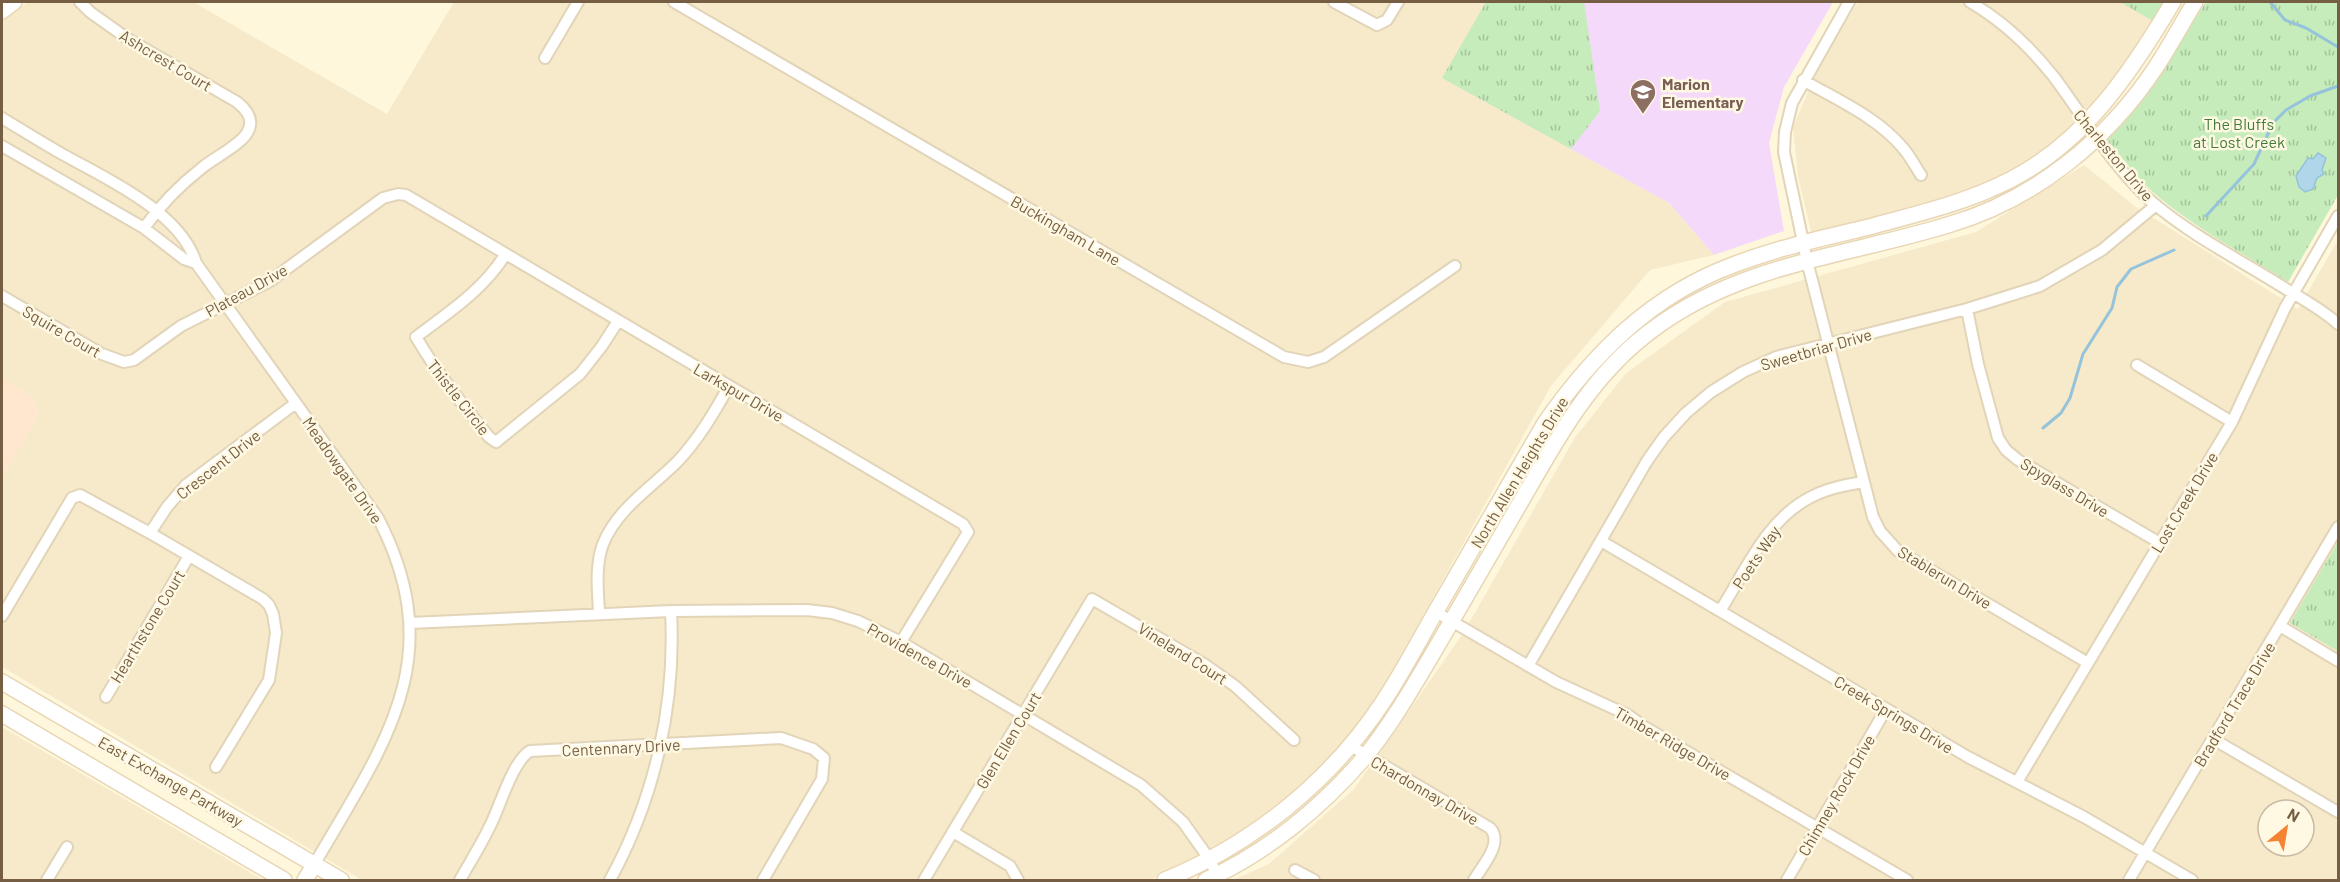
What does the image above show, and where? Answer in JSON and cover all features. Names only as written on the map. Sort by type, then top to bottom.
[{"type":"main road","points":[[2,11],[14,2]]},
{"type":"main road","name":"North Allen Heights Drive","points":[[1165,880],[1210,860],[1246,838],[1321,778],[1351,746],[1383,702],[1545,423],[1594,359],[1626,330],[1658,304],[1698,280],[1733,265],[1803,243],[1948,207],[2012,179],[2047,157],[2086,123],[2116,91],[2173,2]]},
{"type":"main road","name":"North Allen Heights Drive","points":[[1211,878],[1287,831],[1341,783],[1366,755],[1400,708],[1560,434],[1608,369],[1637,342],[1660,324],[1707,295],[1772,270],[1952,224],[2023,194],[2058,171],[2096,139],[2129,103],[2156,68],[2195,2]]},
{"type":"main road","name":"East Exchange Parkway","points":[[2,682],[341,880]]},
{"type":"main road","name":"East Exchange Parkway","points":[[2,714],[284,880]]},
{"type":"main road","points":[[305,880],[314,865]]},
{"type":"street","name":"Ashcrest Court","points":[[80,2],[90,12],[128,39],[237,102],[248,111],[250,125],[243,138],[182,184],[156,210]]},
{"type":"street","points":[[545,58],[578,2]]},
{"type":"street","name":"Buckingham Lane","points":[[674,2],[1284,357],[1308,363],[1324,357],[1455,266]]},
{"type":"street","points":[[1334,2],[1373,24],[1381,24],[1387,20],[1398,2]]},
{"type":"street","points":[[1829,344],[1807,261],[1785,161],[1784,143],[1792,103],[1849,2]]},
{"type":"street","name":"Charleston Drive","points":[[1970,2],[2006,28],[2023,44],[2052,76],[2096,139],[2134,184],[2156,205],[2188,228],[2294,293],[2338,324]]},
{"type":"street","points":[[1803,80],[1883,129],[1903,148],[1921,175]]},
{"type":"street","name":"Meadowgate Drive","points":[[2,118],[127,190],[156,210],[192,251],[196,263],[382,526],[400,568],[407,596],[410,623],[407,671],[395,717],[373,763],[314,865]]},
{"type":"street","name":"Meadowgate Drive","points":[[2,146],[144,228],[184,260],[196,263]]},
{"type":"street","name":"Larkspur Drive","points":[[395,194],[406,195],[963,524],[968,532],[902,642]]},
{"type":"street","name":"Plateau Drive","points":[[124,362],[134,360],[190,321],[270,281],[382,198],[395,194]]},
{"type":"street","name":"Sweetbriar Drive","points":[[1528,666],[1647,461],[1664,437],[1686,413],[1711,392],[1743,372],[1776,357],[1967,309],[2040,286],[2102,250],[2156,205]]},
{"type":"street","points":[[144,228],[156,210]]},
{"type":"street","name":"Lost Creek Drive","points":[[2017,782],[2232,422],[2284,308],[2338,216]]},
{"type":"street","name":"Thistle Circle","points":[[506,255],[495,271],[470,297],[416,337],[453,392],[489,437],[496,442],[580,374],[618,321]]},
{"type":"street","name":"Squire Court","points":[[2,296],[102,354],[124,362]]},
{"type":"street","name":"Spyglass Drive","points":[[1967,309],[1978,364],[1994,424],[1998,438],[2006,450],[2018,460],[2160,543]]},
{"type":"street","name":"Stablerun Drive","points":[[1829,344],[1863,482],[1880,531],[1898,551],[2088,663]]},
{"type":"street","points":[[2137,365],[2232,422]]},
{"type":"street","points":[[599,613],[598,581],[601,554],[608,535],[623,512],[691,446],[729,386]]},
{"type":"street","name":"Crescent Drive","points":[[150,533],[167,507],[186,485],[296,403]]},
{"type":"street","name":"Poets Way","points":[[1720,611],[1765,539],[1782,518],[1813,496],[1830,489],[1863,482]]},
{"type":"street","points":[[2,616],[72,498],[84,495],[269,605],[276,633],[268,680],[216,766]]},
{"type":"street","name":"Bradford Trace Drive","points":[[2129,880],[2338,527]]},
{"type":"street","name":"Creek Springs Drive","points":[[1601,541],[1968,758],[2085,817],[2192,880]]},
{"type":"street","name":"Hearthstone Court","points":[[106,697],[189,556]]},
{"type":"street","name":"Glen Ellen Court","points":[[924,880],[1092,598]]},
{"type":"street","name":"Vineland Court","points":[[1092,598],[1227,680],[1294,740]]},
{"type":"street","name":"Providence Drive","points":[[410,623],[599,613],[807,610],[832,613],[858,621],[902,642],[1122,772],[1159,799],[1183,822],[1210,860],[1211,878]]},
{"type":"street","points":[[610,880],[642,812],[660,744],[671,680],[673,650],[671,611]]},
{"type":"street","name":"Timber Ridge Drive","points":[[1436,612],[1556,682],[1628,715],[1643,726],[1907,880]]},
{"type":"street","points":[[2280,626],[2338,661]]},
{"type":"street","name":"Chimney Rock Drive","points":[[1787,880],[1886,709]]},
{"type":"street","name":"Centennary Drive","points":[[460,880],[490,828],[515,771],[524,755],[530,751],[781,738],[813,749],[824,758],[822,779],[763,880]]},
{"type":"street","points":[[2213,739],[2338,812]]},
{"type":"street","name":"Chardonnay Drive","points":[[1351,746],[1490,828],[1495,836],[1494,846],[1474,880]]},
{"type":"street","points":[[953,832],[1010,866],[1018,880]]},
{"type":"street","points":[[47,880],[67,847]]},
{"type":"street","points":[[1294,870],[1314,880]]},
{"type":"shaded area","points":[[28,2],[193,2],[387,114],[454,2],[1486,2],[1442,78],[1669,203],[1714,255],[1650,270],[1551,386],[1381,691],[1340,747],[1279,805],[1226,842],[1150,880],[362,880],[2,667],[2,478],[38,415],[34,398],[2,379],[2,21]]},
{"type":"shaded area","name":"Marion Elementary","points":[[1486,2],[1833,2],[1784,87],[1769,143],[1784,231],[1714,255],[1669,203],[1442,78]]},
{"type":"shaded area","points":[[1858,2],[2164,2],[2112,87],[2074,125],[2033,157],[1994,180],[1956,197],[1812,235],[1798,176],[1793,127],[1819,67]]},
{"type":"shaded area","points":[[2084,165],[2136,207],[2298,309],[2338,240],[2338,880],[1233,880],[1269,864],[1354,789],[1464,632],[1574,439],[1626,373],[1725,302],[1976,232]]},
{"type":"shaded area","points":[[2,379],[34,398],[38,415],[2,478]]},
{"type":"shaded area","points":[[2,727],[263,880],[2,880]]},
{"type":"green space","points":[[1486,2],[1584,2],[1600,111],[1571,149],[1442,78]]},
{"type":"green space","points":[[2120,2],[2164,2],[2153,21]]},
{"type":"green space","name":"The Bluffs at Lost Creek","points":[[2206,2],[2332,2],[2338,4],[2338,195],[2288,282],[2176,211],[2139,178],[2106,138],[2161,71]]},
{"type":"green space","points":[[2338,542],[2338,651],[2290,623]]},
{"type":"water","points":[[2318,153],[2326,158],[2322,170],[2324,174],[2317,178],[2313,189],[2305,192],[2299,187],[2296,176],[2308,158],[2313,159]]},
{"type":"waterway","points":[[2270,2],[2285,20],[2306,28],[2338,47]]},
{"type":"waterway","points":[[2206,216],[2254,164],[2273,123],[2286,110],[2310,96],[2338,86]]},
{"type":"waterway","points":[[2043,428],[2061,413],[2070,398],[2083,354],[2112,308],[2117,287],[2131,269],[2174,250]]},
{"type":"place","name":"Marion Elementary","points":[[1643,115]]}]
